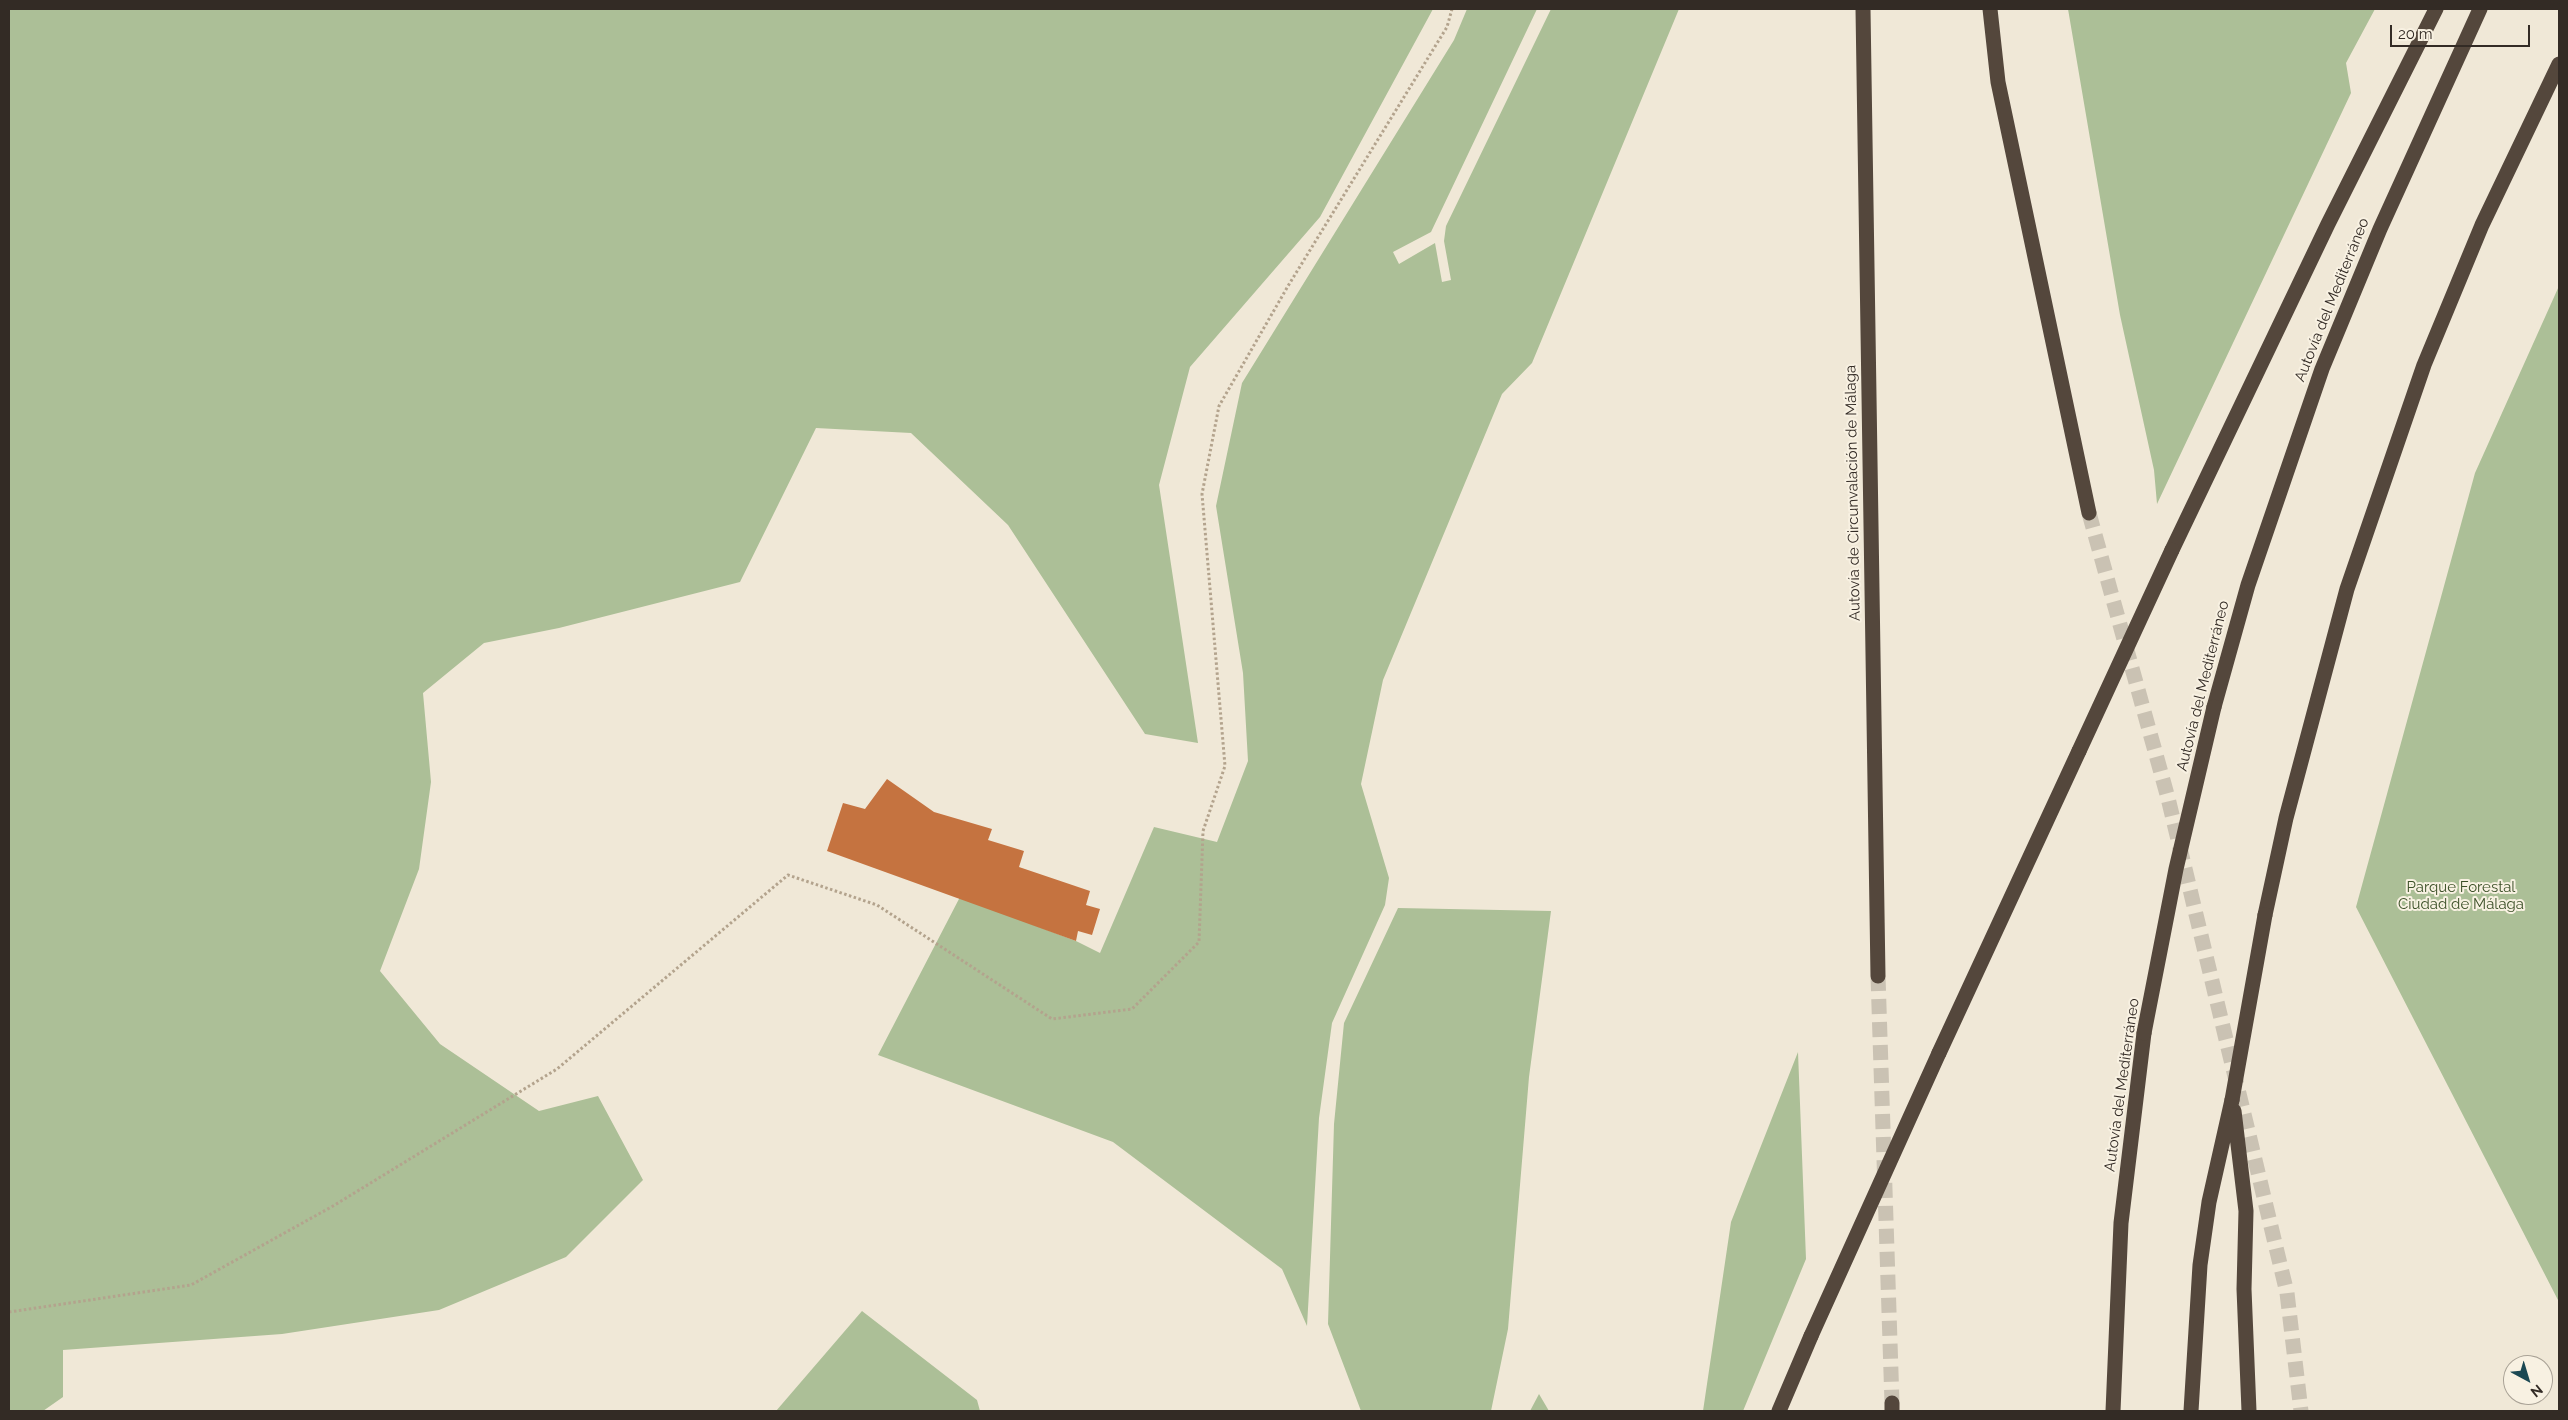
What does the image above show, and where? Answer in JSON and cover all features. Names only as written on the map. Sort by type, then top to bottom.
[{"type":"highway","name":"Autovía de Circunvalación de Málaga","points":[[1863,9],[1878,976]]},
{"type":"highway","points":[[1990,9],[1998,82],[2089,513]]},
{"type":"highway","points":[[1779,1411],[1939,1053],[2172,550],[2328,224],[2436,9]]},
{"type":"highway","name":"Autovía del Mediterráneo","points":[[2113,1411],[2122,1223],[2144,1033],[2176,869],[2214,707],[2248,585],[2322,369],[2380,229],[2480,9]]},
{"type":"highway","points":[[2191,1411],[2200,1265],[2209,1202],[2232,1100],[2265,915],[2286,818],[2347,590],[2421,375],[2482,225],[2559,64]]},
{"type":"highway","points":[[2232,1100],[2246,1211],[2244,1289],[2250,1411]]},
{"type":"path","points":[[9,1312],[191,1284],[333,1206],[557,1069],[788,875],[877,905],[1052,1019],[1132,1009],[1200,942],[1203,831],[1225,766],[1202,494],[1219,406],[1288,286],[1447,27],[1452,9]]},
{"type":"green space","points":[[9,9],[1433,9],[1320,217],[1190,367],[1159,485],[1198,743],[1145,734],[1008,525],[911,433],[816,428],[740,582],[559,628],[484,643],[423,693],[431,782],[419,869],[380,971],[440,1044],[539,1111],[598,1096],[643,1180],[566,1257],[439,1310],[282,1334],[63,1350],[63,1397],[43,1411],[9,1411]]},
{"type":"green space","points":[[1467,9],[1537,9],[1431,232],[1393,252],[1399,264],[1435,243],[1442,282],[1451,280],[1444,241],[1446,226],[1551,9],[1679,9],[1532,363],[1502,394],[1383,680],[1361,784],[1389,878],[1385,905],[1332,1023],[1319,1118],[1307,1326],[1282,1269],[1113,1142],[878,1055],[960,897],[1076,941],[1100,953],[1154,827],[1217,842],[1248,761],[1243,673],[1216,506],[1242,383],[1454,40]]},
{"type":"green space","points":[[2068,9],[2375,9],[2346,63],[2351,93],[2157,504],[2154,470],[2120,315]]},
{"type":"green space","name":"Parque Forestal Ciudad de Málaga","points":[[2559,286],[2559,1302],[2356,907],[2475,473]]},
{"type":"green space","points":[[1398,908],[1551,911],[1529,1077],[1508,1329],[1491,1411],[1361,1411],[1328,1324],[1334,1124],[1344,1023]]},
{"type":"green space","points":[[1798,1052],[1806,1259],[1743,1411],[1703,1411],[1731,1222]]},
{"type":"green space","points":[[862,1311],[977,1400],[980,1411],[776,1411]]},
{"type":"green space","points":[[1539,1394],[1549,1411],[1530,1411]]},
{"type":"building","points":[[887,779],[934,812],[992,829],[988,840],[1024,851],[1019,867],[1090,891],[1086,905],[1100,909],[1092,935],[1078,931],[1076,941],[827,851],[843,803],[865,809]]},
{"type":"tunnel","points":[[2089,513],[2168,798],[2287,1293],[2301,1411]]},
{"type":"tunnel","points":[[1878,976],[1892,1403]]}]
